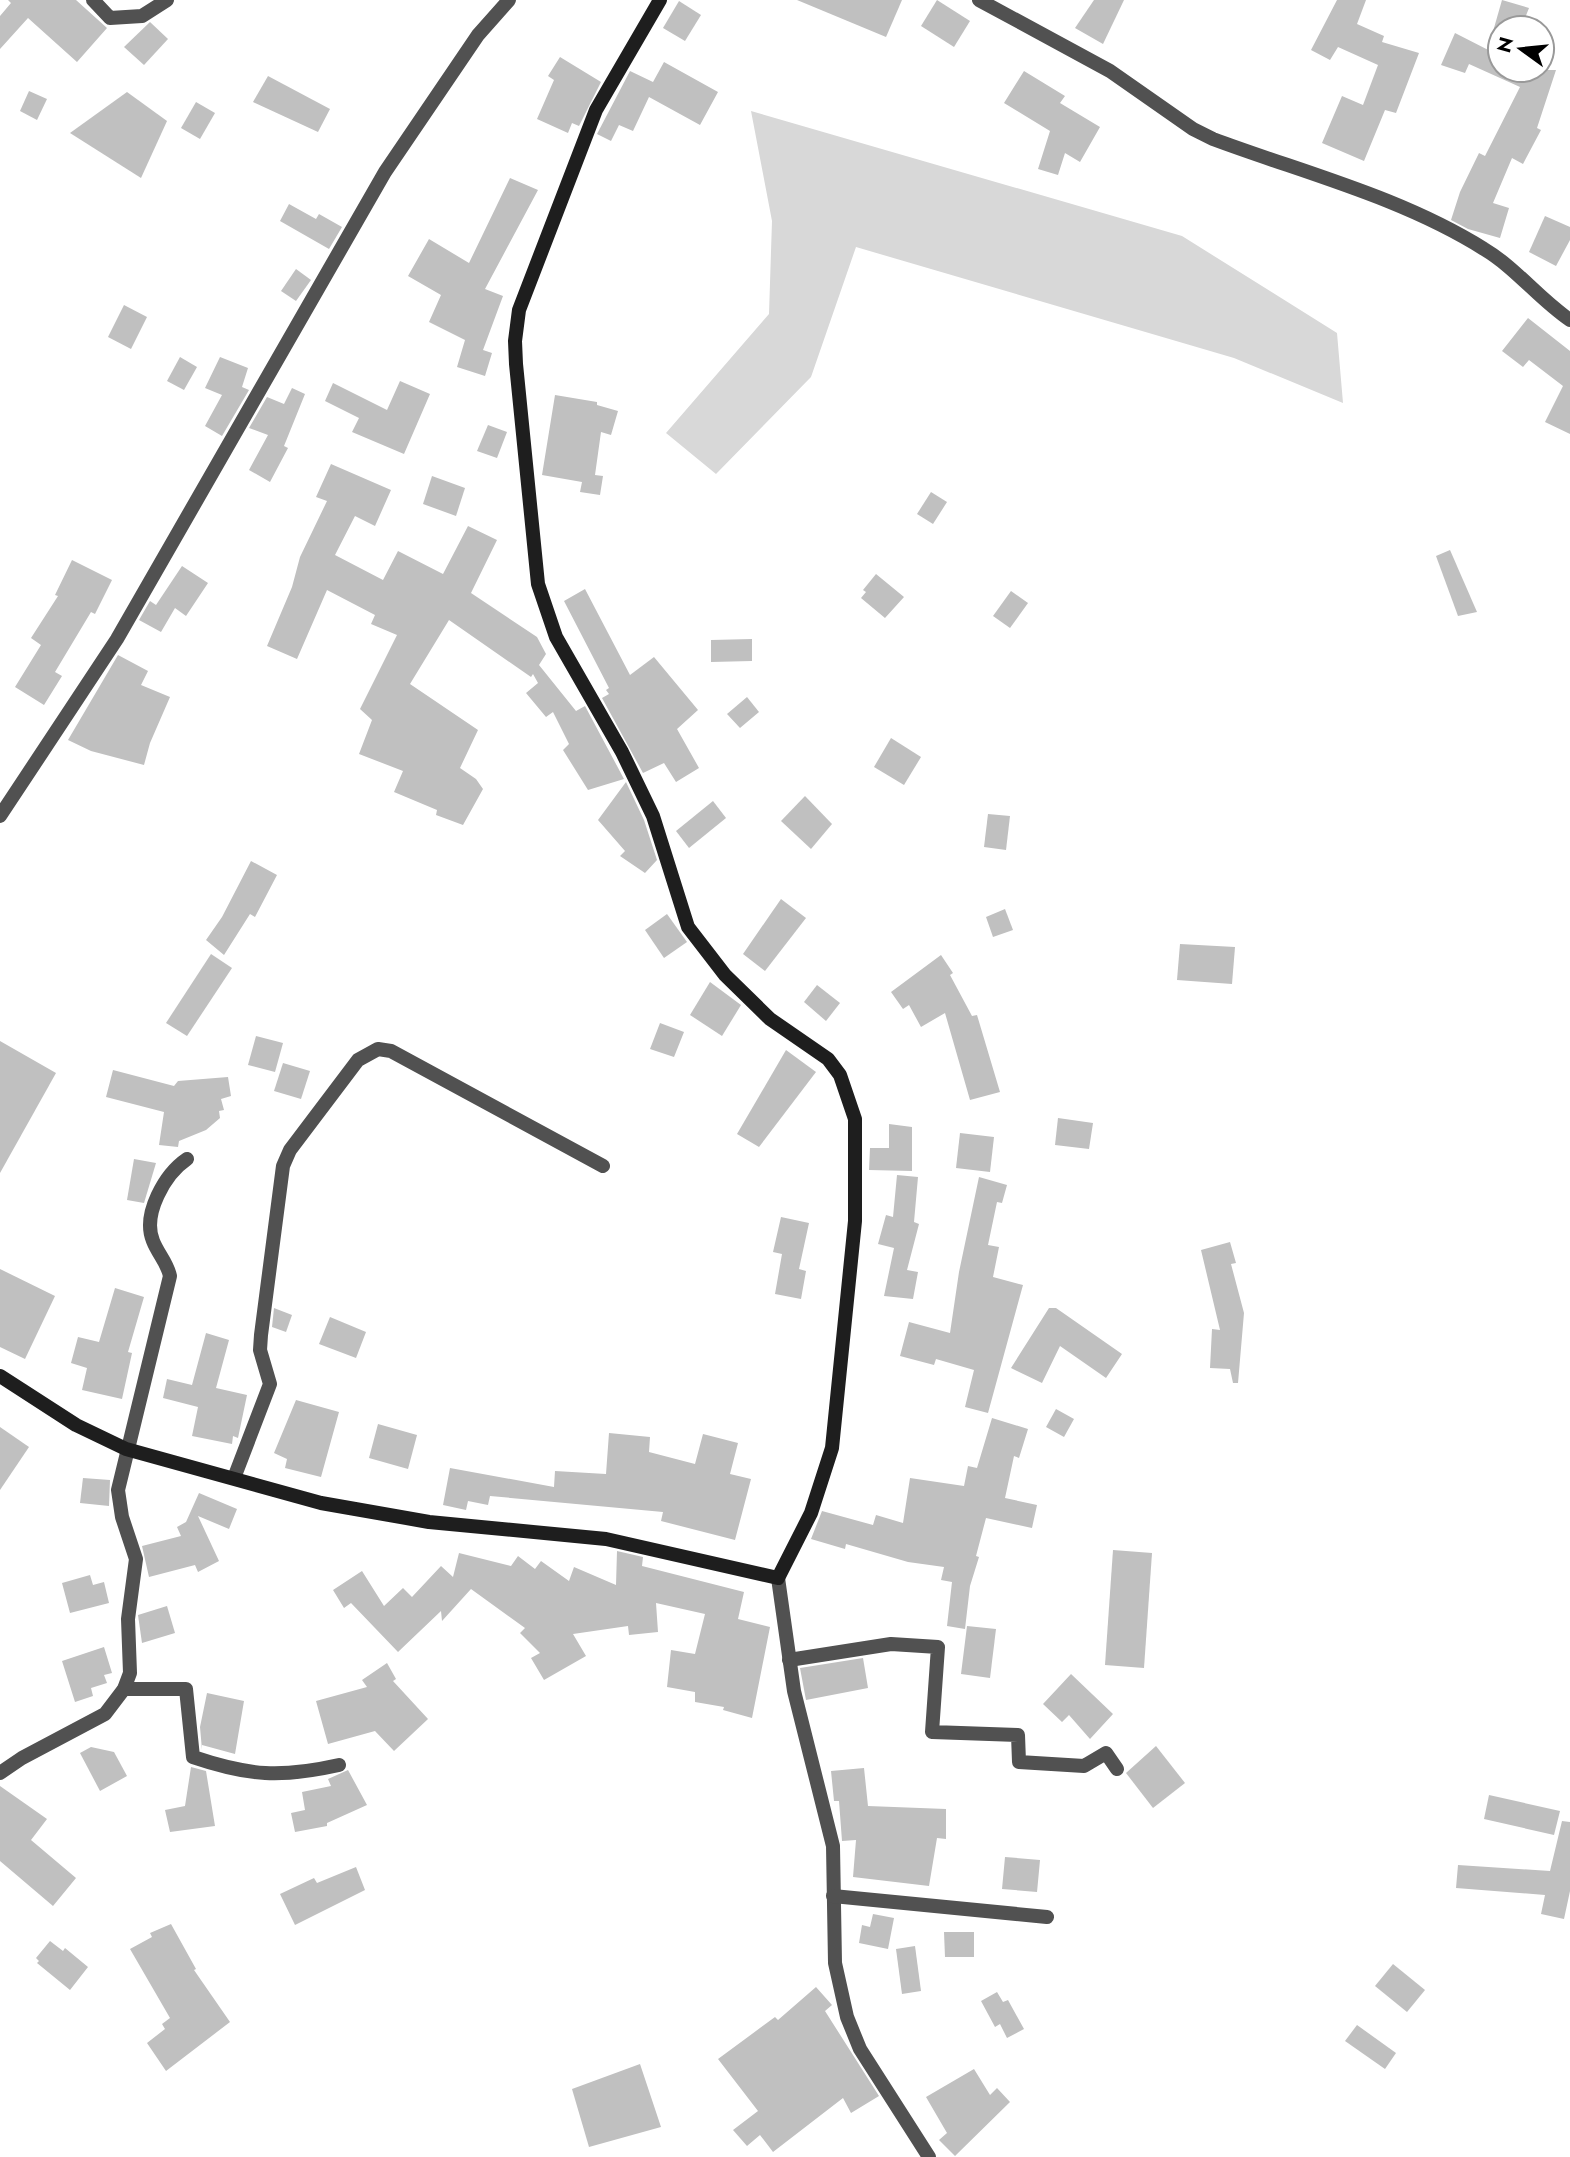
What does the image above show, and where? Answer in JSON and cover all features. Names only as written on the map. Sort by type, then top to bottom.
[{"type":"street","points":[[93,0],[110,18],[142,16],[167,0]]},
{"type":"street","points":[[0,816],[117,639],[385,172],[478,35],[509,0]]},
{"type":"street","points":[[660,0],[596,110],[519,310],[514,341],[538,583],[556,637],[622,752],[653,816],[688,927],[725,975],[769,1019],[828,1059],[840,1075],[855,1119],[855,1220],[832,1448],[811,1513],[778,1578],[789,1660],[805,1743],[833,1846],[835,1964],[847,2017],[860,2049],[929,2157]]},
{"type":"street","points":[[979,0],[1100,65],[1213,139],[1385,199],[1446,227],[1488,251],[1570,320]]},
{"type":"street","points":[[234,1478],[270,1384],[260,1350],[283,1166],[290,1150],[358,1059],[378,1049],[391,1051],[603,1166]]},
{"type":"street","points":[[0,1773],[22,1758],[105,1714],[124,1689],[130,1673],[128,1619],[136,1559],[122,1517],[117,1490],[170,1276],[166,1262],[153,1243],[152,1217],[167,1178],[187,1158]]},
{"type":"street","points":[[0,1376],[76,1425],[126,1448],[335,1505],[429,1522],[606,1539],[778,1578]]},
{"type":"street","points":[[789,1660],[891,1644],[938,1647],[932,1732],[1018,1735],[1019,1762],[1084,1766],[1106,1753],[1117,1769]]},
{"type":"street","points":[[124,1689],[186,1689],[193,1757],[272,1775],[295,1775],[339,1765]]},
{"type":"street","points":[[834,1896],[1047,1917]]},
{"type":"shaded area","points":[[751,111],[1182,236],[1337,333],[1343,403],[1234,358],[856,247],[811,377],[716,474],[666,433],[769,314],[772,221]]},
{"type":"building","points":[[8,0],[76,0],[107,28],[77,62],[28,18],[0,49],[0,16],[11,3]]},
{"type":"building","points":[[797,0],[902,0],[886,37]]},
{"type":"building","points":[[937,0],[970,21],[954,47],[921,26]]},
{"type":"building","points":[[1094,0],[1124,0],[1103,44],[1075,28]]},
{"type":"building","points":[[1337,0],[1366,0],[1357,24],[1384,36],[1382,42],[1419,53],[1396,113],[1385,110],[1364,161],[1322,143],[1342,96],[1363,105],[1378,65],[1338,47],[1330,60],[1311,50]]},
{"type":"building","points":[[1502,0],[1529,8],[1527,14],[1498,14]]},
{"type":"building","points":[[679,1],[701,15],[685,41],[663,28]]},
{"type":"building","points":[[150,22],[168,39],[144,65],[124,47]]},
{"type":"building","points":[[1455,33],[1486,49],[1486,72],[1469,64],[1465,73],[1441,65]]},
{"type":"building","points":[[560,57],[601,82],[579,126],[572,123],[568,133],[537,119],[554,80],[548,76]]},
{"type":"building","points":[[664,62],[718,92],[700,125],[649,97],[633,131],[619,125],[611,141],[597,134],[630,71],[653,82]]},
{"type":"building","points":[[1024,71],[1065,96],[1060,103],[1100,127],[1080,162],[1065,153],[1058,175],[1038,169],[1050,131],[1004,103]]},
{"type":"building","points":[[268,76],[330,109],[318,132],[253,102]]},
{"type":"building","points":[[1513,84],[1551,84],[1537,128],[1541,130],[1523,164],[1512,158],[1493,203],[1509,208],[1500,238],[1468,229],[1451,220],[1460,192],[1479,153],[1485,156],[1520,87]]},
{"type":"building","points":[[29,91],[47,99],[37,120],[20,111]]},
{"type":"building","points":[[127,92],[167,121],[141,178],[70,133]]},
{"type":"building","points":[[196,102],[215,113],[200,139],[181,128]]},
{"type":"building","points":[[510,178],[538,190],[485,289],[503,296],[483,350],[492,353],[485,376],[457,367],[465,340],[429,322],[441,295],[408,276],[429,239],[469,263]]},
{"type":"building","points":[[289,204],[316,219],[319,214],[342,227],[329,249],[280,221]]},
{"type":"building","points":[[1545,216],[1570,227],[1570,240],[1556,266],[1529,252]]},
{"type":"building","points":[[296,269],[311,280],[296,301],[281,291]]},
{"type":"building","points":[[124,305],[147,317],[131,349],[108,337]]},
{"type":"building","points":[[1528,318],[1570,351],[1570,434],[1545,422],[1563,386],[1529,360],[1523,367],[1502,351]]},
{"type":"building","points":[[180,357],[197,367],[184,390],[167,381]]},
{"type":"building","points":[[220,357],[248,368],[242,387],[249,390],[222,436],[205,426],[222,395],[205,388]]},
{"type":"building","points":[[400,381],[430,394],[404,454],[352,432],[359,418],[325,401],[333,383],[387,410]]},
{"type":"building","points":[[292,388],[305,394],[284,446],[288,448],[270,482],[249,470],[268,435],[249,428],[267,397],[284,404]]},
{"type":"building","points":[[555,395],[597,402],[597,405],[618,411],[611,435],[601,432],[595,475],[603,476],[600,495],[580,492],[582,482],[542,475]]},
{"type":"building","points":[[488,425],[507,432],[497,458],[477,451]]},
{"type":"building","points":[[331,464],[391,490],[375,526],[355,516],[335,555],[383,580],[398,551],[443,574],[468,526],[497,540],[471,593],[537,637],[546,654],[539,665],[576,711],[585,706],[624,779],[588,790],[563,750],[569,744],[553,712],[546,717],[526,693],[538,683],[533,674],[531,677],[449,620],[410,684],[478,730],[460,768],[476,779],[483,789],[463,825],[436,815],[437,810],[394,792],[403,771],[359,754],[372,720],[360,709],[397,635],[371,624],[375,615],[327,590],[297,659],[267,646],[292,587],[300,557],[327,501],[316,497]]},
{"type":"building","points":[[432,476],[465,488],[456,516],[423,504]]},
{"type":"building","points":[[931,492],[947,502],[933,524],[917,514]]},
{"type":"building","points":[[1450,550],[1477,612],[1458,616],[1436,556]]},
{"type":"building","points":[[72,560],[112,580],[95,614],[91,612],[55,672],[62,676],[44,705],[15,687],[41,645],[31,638],[58,596],[55,595]]},
{"type":"building","points":[[182,566],[208,583],[186,616],[175,608],[161,632],[139,620],[150,601],[156,605]]},
{"type":"building","points":[[876,574],[904,597],[885,618],[861,598],[866,592],[863,590]]},
{"type":"building","points":[[585,589],[630,675],[654,657],[698,710],[677,729],[699,768],[676,782],[664,763],[643,773],[602,698],[609,694],[606,690],[609,688],[564,601]]},
{"type":"building","points":[[1011,591],[1028,603],[1010,628],[993,616]]},
{"type":"building","points":[[752,639],[752,661],[711,662],[711,640]]},
{"type":"building","points":[[118,655],[148,671],[141,685],[170,697],[150,743],[144,765],[91,751],[68,740]]},
{"type":"building","points":[[747,697],[759,712],[740,728],[727,714]]},
{"type":"building","points":[[891,738],[921,757],[904,785],[874,767]]},
{"type":"building","points":[[626,782],[644,820],[657,860],[645,873],[620,856],[625,851],[598,820]]},
{"type":"building","points":[[805,796],[832,824],[811,849],[781,821]]},
{"type":"building","points":[[713,801],[726,818],[689,848],[676,831]]},
{"type":"building","points":[[988,814],[1010,816],[1006,850],[984,847]]},
{"type":"building","points":[[251,861],[277,875],[255,917],[250,914],[224,955],[206,940],[222,917]]},
{"type":"building","points":[[781,899],[806,918],[765,971],[743,954]]},
{"type":"building","points":[[1005,909],[1013,930],[993,937],[986,917]]},
{"type":"building","points":[[667,914],[687,942],[664,958],[645,930]]},
{"type":"building","points":[[1180,944],[1235,947],[1232,984],[1177,980]]},
{"type":"building","points":[[211,954],[232,968],[187,1036],[166,1023]]},
{"type":"building","points":[[941,955],[953,973],[950,975],[972,1016],[977,1015],[1000,1092],[970,1100],[945,1013],[921,1027],[909,1005],[903,1009],[891,992]]},
{"type":"building","points":[[710,982],[741,1005],[722,1036],[690,1015]]},
{"type":"building","points":[[817,985],[840,1003],[826,1021],[804,1002]]},
{"type":"building","points":[[660,1023],[684,1032],[674,1057],[650,1049]]},
{"type":"building","points":[[256,1036],[283,1043],[275,1072],[248,1065]]},
{"type":"building","points":[[0,1041],[56,1073],[0,1173]]},
{"type":"building","points":[[786,1050],[816,1072],[759,1147],[737,1134]]},
{"type":"building","points":[[283,1063],[310,1071],[301,1099],[274,1091]]},
{"type":"building","points":[[113,1070],[174,1086],[178,1081],[228,1077],[231,1096],[221,1099],[224,1110],[219,1111],[220,1118],[206,1130],[179,1141],[178,1147],[159,1145],[164,1112],[106,1097]]},
{"type":"building","points":[[1058,1118],[1093,1123],[1089,1149],[1055,1145]]},
{"type":"building","points":[[889,1124],[912,1127],[912,1171],[869,1170],[870,1148],[889,1148]]},
{"type":"building","points":[[960,1133],[994,1137],[990,1172],[956,1168]]},
{"type":"building","points":[[134,1159],[156,1163],[144,1203],[127,1200]]},
{"type":"building","points":[[897,1175],[918,1177],[914,1222],[919,1224],[907,1270],[918,1272],[913,1299],[884,1296],[894,1248],[878,1244],[886,1215],[893,1217]]},
{"type":"building","points":[[979,1177],[1007,1185],[1002,1203],[997,1202],[988,1245],[999,1247],[993,1277],[1023,1285],[988,1413],[965,1407],[974,1370],[936,1359],[934,1365],[900,1356],[909,1322],[950,1333],[959,1272]]},
{"type":"building","points":[[781,1217],[809,1223],[799,1269],[806,1271],[801,1299],[775,1294],[782,1254],[773,1252]]},
{"type":"building","points":[[1230,1242],[1236,1263],[1231,1264],[1244,1313],[1238,1383],[1233,1383],[1230,1369],[1210,1368],[1212,1329],[1220,1330],[1201,1250]]},
{"type":"building","points":[[0,1269],[55,1296],[25,1359],[0,1347]]},
{"type":"building","points":[[115,1288],[144,1297],[128,1352],[132,1353],[122,1399],[82,1390],[87,1368],[71,1363],[78,1337],[99,1342]]},
{"type":"building","points":[[274,1308],[292,1315],[286,1332],[272,1327]]},
{"type":"building","points":[[1049,1308],[1056,1308],[1122,1354],[1106,1378],[1060,1346],[1042,1383],[1011,1368]]},
{"type":"building","points":[[330,1317],[366,1332],[356,1358],[319,1344]]},
{"type":"building","points":[[206,1333],[229,1340],[216,1388],[247,1395],[238,1438],[233,1436],[232,1444],[192,1436],[198,1407],[163,1398],[167,1379],[192,1385]]},
{"type":"building","points":[[296,1400],[339,1412],[321,1477],[285,1468],[287,1459],[274,1453]]},
{"type":"building","points":[[1056,1409],[1074,1419],[1064,1437],[1046,1427]]},
{"type":"building","points":[[992,1418],[1028,1429],[1019,1458],[1014,1456],[1005,1498],[1037,1505],[1032,1528],[986,1518],[976,1556],[979,1557],[970,1586],[965,1629],[947,1626],[952,1582],[941,1580],[944,1567],[908,1562],[846,1544],[845,1549],[811,1539],[822,1511],[873,1525],[876,1515],[903,1523],[910,1478],[964,1486],[968,1466],[977,1468]]},
{"type":"building","points":[[378,1424],[417,1435],[408,1469],[369,1458]]},
{"type":"building","points":[[0,1427],[29,1447],[0,1490]]},
{"type":"building","points":[[609,1433],[650,1437],[649,1452],[695,1464],[703,1434],[738,1443],[730,1474],[751,1479],[735,1540],[661,1521],[663,1512],[490,1496],[488,1505],[468,1501],[466,1510],[443,1505],[450,1468],[554,1487],[555,1471],[606,1474]]},
{"type":"building","points":[[83,1478],[110,1480],[109,1506],[80,1503]]},
{"type":"building","points":[[199,1493],[237,1509],[229,1529],[198,1516],[219,1561],[198,1572],[195,1565],[149,1577],[142,1546],[181,1536],[177,1527],[186,1522]]},
{"type":"building","points":[[1113,1550],[1152,1553],[1144,1668],[1105,1665]]},
{"type":"building","points":[[617,1551],[643,1557],[642,1566],[744,1592],[738,1619],[770,1627],[752,1718],[723,1710],[724,1707],[695,1702],[695,1692],[667,1687],[671,1650],[695,1654],[705,1614],[656,1603],[658,1632],[629,1635],[628,1626],[573,1634],[586,1656],[544,1680],[531,1658],[540,1653],[520,1633],[525,1628],[471,1589],[442,1621],[441,1611],[398,1652],[351,1603],[344,1608],[333,1590],[362,1571],[384,1606],[403,1588],[412,1597],[441,1566],[453,1577],[459,1553],[511,1566],[518,1556],[535,1569],[541,1561],[569,1581],[574,1567],[616,1585]]},
{"type":"building","points":[[90,1575],[93,1585],[104,1582],[109,1603],[70,1613],[62,1583]]},
{"type":"building","points":[[167,1606],[175,1633],[142,1643],[138,1615]]},
{"type":"building","points":[[967,1626],[996,1629],[990,1678],[961,1674]]},
{"type":"building","points":[[104,1647],[112,1673],[104,1675],[107,1683],[91,1688],[93,1696],[75,1702],[62,1661]]},
{"type":"building","points":[[863,1658],[868,1688],[806,1700],[800,1668]]},
{"type":"building","points":[[387,1663],[396,1679],[393,1681],[428,1719],[394,1751],[375,1731],[328,1744],[316,1701],[367,1687],[362,1680]]},
{"type":"building","points":[[1071,1674],[1113,1714],[1090,1739],[1069,1715],[1062,1722],[1043,1704]]},
{"type":"building","points":[[207,1693],[244,1701],[235,1754],[202,1745],[202,1750],[200,1727]]},
{"type":"building","points":[[1156,1746],[1185,1783],[1153,1808],[1126,1773]]},
{"type":"building","points":[[91,1747],[114,1752],[127,1776],[100,1791],[80,1753]]},
{"type":"building","points":[[191,1767],[206,1771],[215,1826],[170,1832],[165,1810],[185,1806]]},
{"type":"building","points":[[864,1768],[868,1806],[946,1809],[946,1839],[937,1838],[929,1886],[853,1877],[856,1840],[842,1841],[839,1801],[834,1801],[831,1771]]},
{"type":"building","points":[[348,1770],[367,1805],[327,1823],[327,1826],[295,1832],[291,1813],[305,1810],[302,1792],[331,1786],[328,1779]]},
{"type":"building","points":[[0,1786],[47,1819],[31,1840],[76,1878],[53,1906],[0,1861]]},
{"type":"building","points":[[1489,1795],[1560,1811],[1554,1835],[1484,1819]]},
{"type":"building","points":[[1562,1821],[1570,1822],[1570,1891],[1564,1919],[1541,1914],[1545,1895],[1456,1888],[1458,1865],[1550,1871]]},
{"type":"building","points":[[1005,1857],[1040,1860],[1037,1892],[1002,1889]]},
{"type":"building","points":[[356,1867],[365,1890],[295,1925],[280,1894],[314,1878],[317,1883]]},
{"type":"building","points":[[873,1914],[894,1918],[888,1949],[859,1943],[862,1925],[870,1927]]},
{"type":"building","points":[[171,1924],[196,1969],[194,1970],[230,2022],[166,2071],[147,2043],[165,2029],[162,2024],[170,2018],[130,1949],[152,1937],[150,1933]]},
{"type":"building","points":[[944,1932],[974,1932],[974,1957],[945,1957]]},
{"type":"building","points":[[50,1941],[63,1951],[65,1948],[88,1967],[70,1990],[37,1963],[39,1961],[36,1958]]},
{"type":"building","points":[[915,1946],[921,1991],[902,1994],[896,1949]]},
{"type":"building","points":[[1393,1964],[1425,1990],[1407,2012],[1375,1986]]},
{"type":"building","points":[[816,1987],[832,2005],[825,2011],[879,2096],[851,2113],[843,2098],[773,2152],[760,2135],[747,2146],[733,2130],[758,2111],[718,2059],[775,2017],[778,2020]]},
{"type":"building","points":[[997,1992],[1003,2002],[1008,2000],[1024,2029],[1007,2038],[1000,2024],[995,2027],[981,2001]]},
{"type":"building","points":[[1357,2025],[1396,2053],[1385,2069],[1345,2041]]},
{"type":"building","points":[[640,2064],[661,2127],[589,2147],[572,2089]]},
{"type":"building","points":[[974,2069],[990,2095],[997,2088],[1010,2102],[955,2156],[939,2140],[947,2133],[926,2097]]}]
